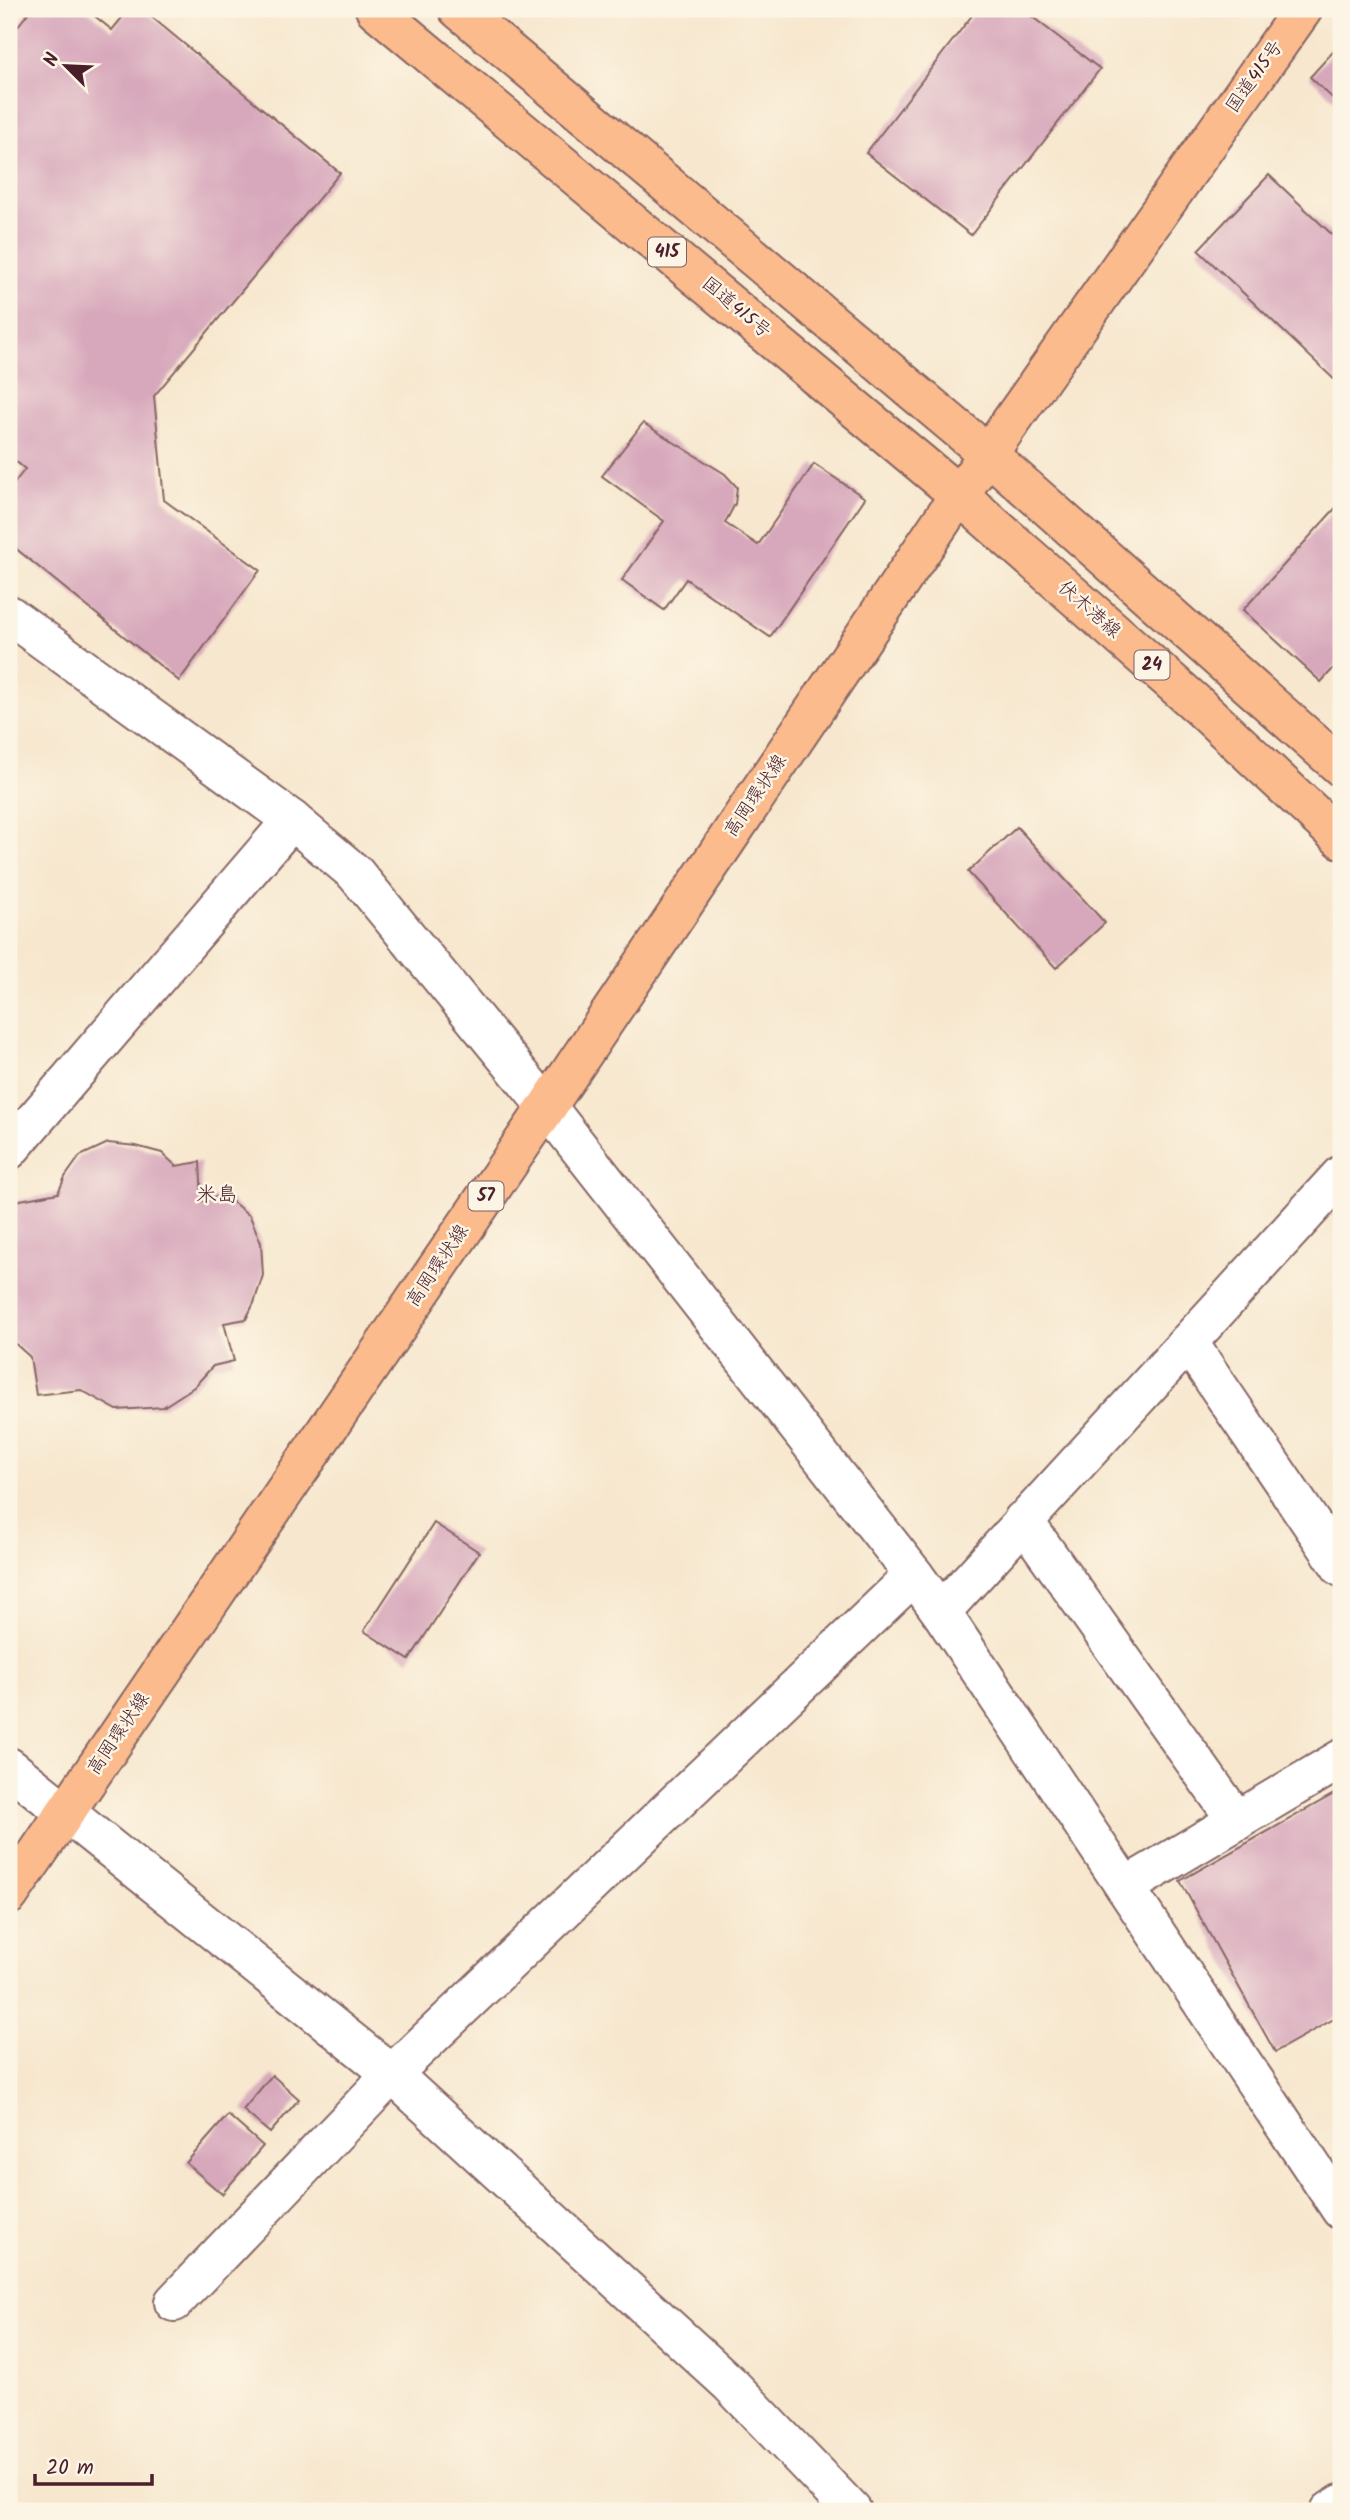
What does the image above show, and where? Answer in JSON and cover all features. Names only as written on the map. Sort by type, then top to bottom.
[{"type":"main road","name":"国道415号","points":[[375,9],[959,495],[1303,9]]},
{"type":"main road","points":[[458,9],[988,454]]},
{"type":"main road","name":"24","points":[[988,454],[1341,767]]},
{"type":"main road","name":"伏木港線","points":[[959,495],[1200,707],[1341,839]]},
{"type":"main road","name":"高岡環状線","points":[[9,1895],[547,1107],[959,495]]},
{"type":"street","points":[[9,615],[292,820],[355,873],[547,1107],[914,1575],[1341,2210]]},
{"type":"street","points":[[9,1150],[292,820]]},
{"type":"street","points":[[941,1612],[1341,1175]]},
{"type":"street","points":[[1188,1342],[1341,1567]]},
{"type":"street","points":[[1023,1520],[1237,1821]]},
{"type":"street","points":[[174,2302],[392,2074],[914,1575]]},
{"type":"street","points":[[1125,1887],[1341,1759]]},
{"type":"street","points":[[9,1767],[392,2074],[730,2384],[852,2511]]},
{"type":"street","points":[[1330,2511],[1341,2504]]},
{"type":"building","points":[[31,9],[86,9],[112,30],[129,9],[142,9],[340,173],[154,396],[164,500],[260,570],[179,681],[9,543],[9,490],[25,469],[9,456],[9,38]]},
{"type":"building","points":[[977,9],[1022,9],[1100,69],[971,235],[866,153]]},
{"type":"building","points":[[1341,43],[1341,106],[1310,77]]},
{"type":"building","points":[[1269,175],[1341,243],[1341,386],[1198,250]]},
{"type":"building","points":[[643,423],[725,474],[737,487],[735,504],[725,523],[758,545],[814,464],[865,498],[770,637],[686,579],[664,610],[622,580],[664,521],[602,476]]},
{"type":"building","points":[[1341,502],[1341,660],[1321,682],[1243,610]]},
{"type":"building","points":[[1017,827],[1105,923],[1056,968],[968,872]]},
{"type":"building","points":[[108,1143],[136,1146],[162,1153],[176,1166],[200,1162],[202,1201],[224,1195],[250,1216],[261,1243],[263,1275],[254,1303],[246,1319],[224,1323],[234,1361],[213,1366],[194,1387],[163,1407],[117,1410],[81,1390],[36,1395],[30,1357],[9,1338],[9,1202],[58,1193],[65,1177],[80,1156]]},
{"type":"building","points":[[434,1523],[479,1552],[409,1660],[364,1631]]},
{"type":"building","points":[[1341,1790],[1341,2015],[1275,2052],[1180,1881]]},
{"type":"building","points":[[272,2075],[299,2099],[270,2133],[243,2110]]},
{"type":"building","points":[[228,2115],[263,2146],[222,2194],[186,2163]]},
{"type":"district","name":"米島","points":[[217,1195]]}]
